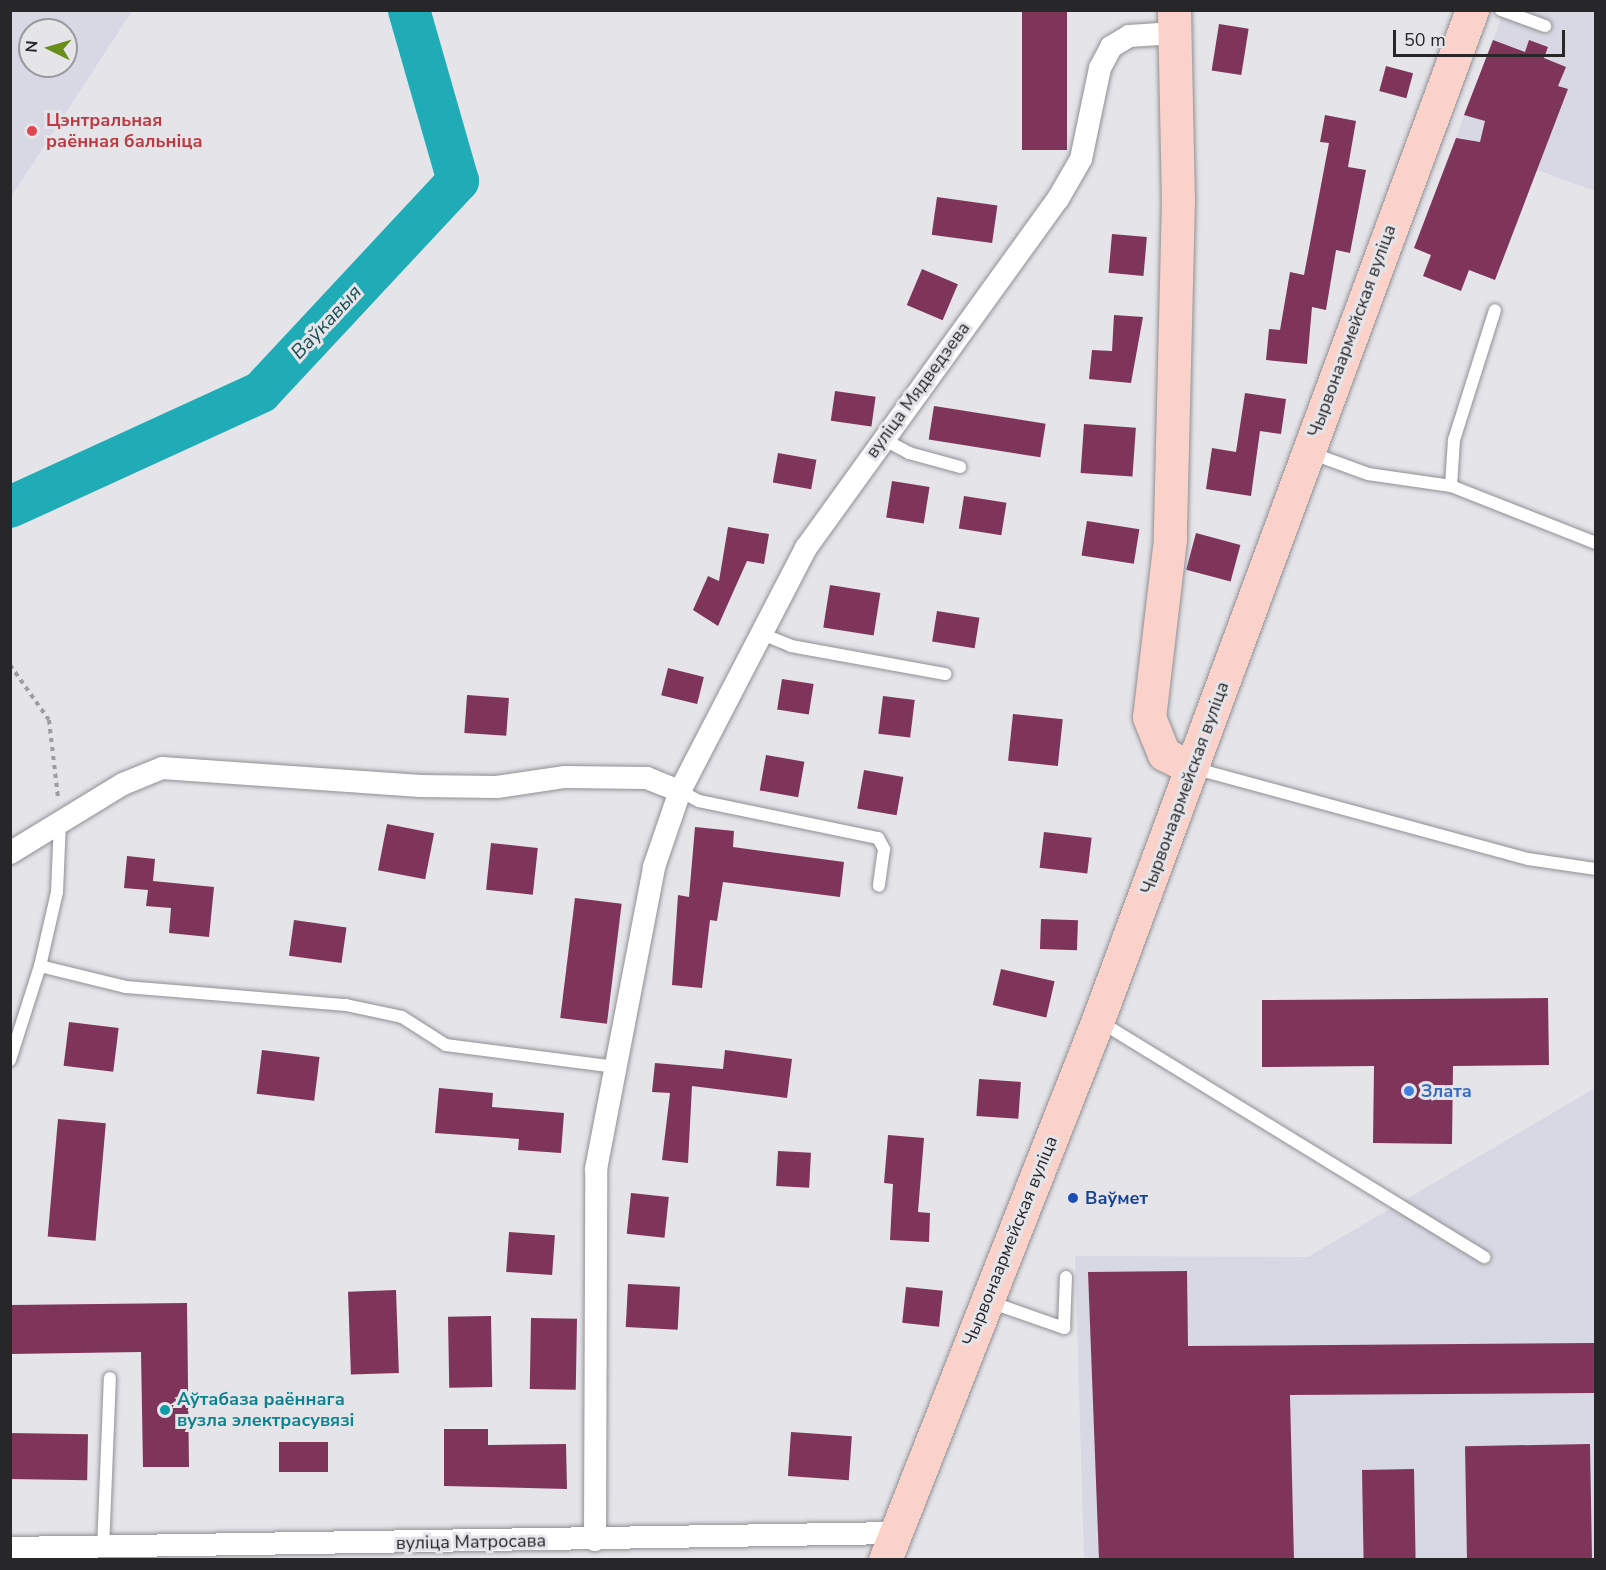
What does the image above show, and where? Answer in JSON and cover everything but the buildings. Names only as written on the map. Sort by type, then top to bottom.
[{"type":"street","name":"Чырвонаармейская вуліца","points":[[890,1546],[1098,1020],[1472,10]]},
{"type":"street","name":"вуліца Мядведзева","points":[[595,1540],[596,1169],[654,867],[680,791],[806,548],[1058,200],[1081,159],[1101,68],[1111,47],[1129,36],[1174,22],[1177,234],[1170,539],[1149,717],[1164,754],[1192,768]]},
{"type":"street","points":[[10,853],[60,820],[162,768],[420,786],[497,787],[565,777],[647,778],[680,791]]},
{"type":"street","name":"вуліца Матросава","points":[[10,1548],[521,1550],[595,1540],[890,1546]]},
{"type":"lane","points":[[1501,10],[1545,26]]},
{"type":"lane","points":[[1451,486],[1454,440],[1495,310]]},
{"type":"lane","points":[[883,439],[909,453],[960,467]]},
{"type":"lane","points":[[1307,452],[1368,474],[1451,486],[1596,543]]},
{"type":"lane","points":[[762,633],[791,646],[945,674]]},
{"type":"lane","points":[[1192,768],[1528,859],[1596,869]]},
{"type":"lane","points":[[680,791],[699,801],[878,838],[884,849],[879,886]]},
{"type":"lane","points":[[10,1060],[40,966],[57,892],[60,820]]},
{"type":"lane","points":[[40,966],[126,987],[346,1005],[402,1017],[446,1045],[616,1067]]},
{"type":"lane","points":[[1098,1020],[1484,1257]]},
{"type":"lane","points":[[986,1300],[1064,1328],[1066,1277]]},
{"type":"lane","points":[[103,1550],[110,1378]]},
{"type":"path","points":[[10,665],[49,720],[60,820]]},
{"type":"shaded area","name":"Цэнтральная раённая бальніца","points":[[10,11],[132,11],[11,197]]},
{"type":"shaded area","points":[[1504,11],[1595,11],[1595,191],[1455,140]]},
{"type":"shaded area","points":[[1595,1088],[1595,1559],[1084,1559],[1075,1256],[1308,1257]]},
{"type":"waterway","name":"Ваўкавыя","points":[[10,507],[261,392],[458,181],[409,10]]},
{"type":"place","name":"Цэнтральная раённая бальніца","points":[[32,131]]},
{"type":"place","name":"Злата","points":[[1409,1091]]},
{"type":"place","name":"Ваўмет","points":[[1073,1198]]},
{"type":"place","name":"Аўтабаза раённага вузла электрасувязі","points":[[165,1410]]}]
